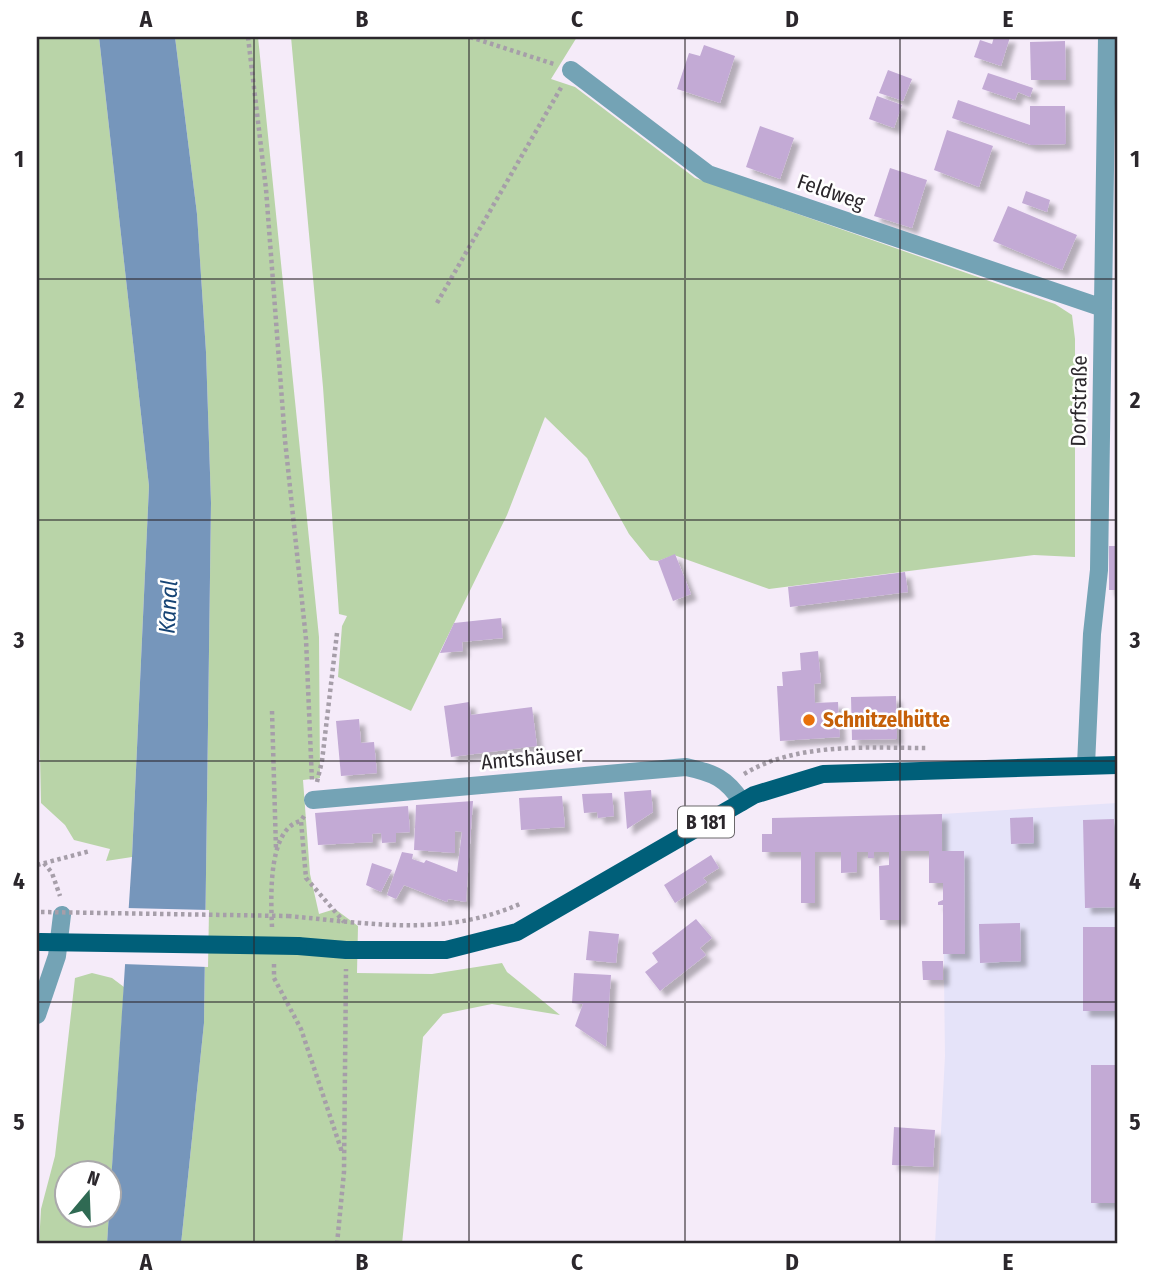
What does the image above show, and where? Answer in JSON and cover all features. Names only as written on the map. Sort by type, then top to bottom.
[{"type":"main road","name":"B 181","points":[[38,942],[446,950],[517,932],[742,802],[787,782],[823,774],[1117,765]]},
{"type":"street","name":"Dorfstraße","points":[[1086,765],[1092,634],[1099,570],[1107,37]]},
{"type":"street","name":"Feldweg","points":[[572,70],[708,174],[1103,308]]},
{"type":"street","name":"Amtshäuser","points":[[313,800],[686,767],[707,772],[729,783],[742,802]]},
{"type":"street","points":[[37,1015],[57,956],[62,915]]},
{"type":"path","points":[[248,37],[266,189],[285,440],[306,639],[313,800]]},
{"type":"path","points":[[437,303],[572,70],[470,37]]},
{"type":"path","points":[[39,912],[288,916],[346,924],[306,878],[301,821],[313,800],[322,761],[337,633]]},
{"type":"path","points":[[272,711],[276,849],[272,881],[272,929]]},
{"type":"path","points":[[276,849],[284,832],[294,823],[301,821]]},
{"type":"path","points":[[37,865],[90,850]]},
{"type":"path","points":[[44,863],[58,887],[62,915]]},
{"type":"path","points":[[337,1244],[344,1154],[346,950]]},
{"type":"path","points":[[273,953],[274,978],[301,1028],[344,1154]]},
{"type":"shaded area","points":[[1117,803],[1117,1244],[935,1244],[945,1056],[942,814]]},
{"type":"green space","points":[[37,37],[99,37],[149,486],[132,857],[106,861],[110,849],[74,840],[65,825],[41,803],[37,613]]},
{"type":"green space","points":[[175,37],[258,37],[319,637],[320,778],[303,780],[310,874],[319,914],[335,909],[358,926],[357,973],[432,974],[502,963],[507,972],[560,1015],[492,1004],[443,1014],[423,1037],[402,1244],[181,1244],[204,1023],[211,503],[206,352],[197,214]]},
{"type":"green space","points":[[291,37],[577,37],[551,79],[575,87],[695,178],[1055,304],[1072,315],[1075,339],[1075,557],[1034,555],[769,589],[674,555],[658,561],[650,560],[629,534],[587,458],[545,417],[507,515],[411,711],[338,677],[342,626],[347,616],[339,614],[323,387]]},
{"type":"green space","points":[[92,973],[112,978],[124,987],[113,1158],[55,1156],[75,978]]},
{"type":"green space","points":[[52,1167],[52,1228],[108,1228],[107,1244],[39,1244],[41,1209]]},
{"type":"water","name":"Kanal","points":[[99,37],[175,37],[197,214],[206,352],[211,503],[204,1023],[181,1244],[107,1244],[108,1228],[122,1228],[122,1158],[113,1158],[132,857],[149,486]]},
{"type":"pier","points":[[126,908],[209,910],[208,967],[122,964]]},
{"type":"building","points":[[994,37],[1010,37],[1001,66],[974,57],[980,40],[992,44]]},
{"type":"building","points":[[1065,41],[1066,80],[1031,80],[1030,42]]},
{"type":"building","points":[[704,45],[735,56],[720,103],[677,89],[689,53],[700,56]]},
{"type":"building","points":[[888,70],[912,79],[903,101],[879,93]]},
{"type":"building","points":[[988,73],[1033,88],[1030,97],[1018,92],[1015,100],[982,89]]},
{"type":"building","points":[[877,96],[902,105],[894,128],[869,119]]},
{"type":"building","points":[[958,100],[1030,125],[1030,106],[1065,106],[1066,144],[1031,145],[952,118]]},
{"type":"building","points":[[760,126],[794,138],[780,179],[746,167]]},
{"type":"building","points":[[947,130],[993,146],[979,187],[934,170]]},
{"type":"building","points":[[890,168],[927,180],[912,228],[874,216]]},
{"type":"building","points":[[1026,191],[1050,200],[1047,212],[1022,203]]},
{"type":"building","points":[[1008,206],[1077,235],[1062,270],[993,241]]},
{"type":"building","points":[[1109,546],[1117,546],[1117,590],[1109,590]]},
{"type":"building","points":[[675,554],[691,594],[673,601],[658,561]]},
{"type":"building","points":[[905,572],[908,592],[790,607],[788,587]]},
{"type":"building","points":[[501,618],[503,638],[462,642],[463,651],[440,653],[454,623]]},
{"type":"building","name":"Schnitzelhütte","points":[[818,651],[821,683],[814,684],[815,703],[838,702],[840,737],[780,741],[777,686],[783,686],[782,672],[801,670],[800,653]]},
{"type":"building","points":[[896,696],[897,739],[852,740],[851,697]]},
{"type":"building","points":[[469,702],[471,715],[532,707],[537,746],[451,757],[444,706]]},
{"type":"building","points":[[359,719],[361,743],[374,742],[377,773],[341,776],[336,721]]},
{"type":"building","points":[[651,790],[653,812],[627,829],[624,792]]},
{"type":"building","points":[[612,793],[614,816],[598,818],[597,812],[584,813],[582,794]]},
{"type":"building","points":[[562,796],[565,827],[521,830],[519,798]]},
{"type":"building","points":[[473,801],[466,902],[448,899],[447,902],[404,885],[396,899],[387,895],[402,852],[413,854],[412,859],[424,863],[426,860],[457,872],[462,832],[455,831],[455,853],[414,850],[416,805]]},
{"type":"building","points":[[408,806],[410,832],[396,833],[396,842],[382,843],[381,833],[372,834],[373,842],[318,845],[315,813]]},
{"type":"building","points":[[942,814],[942,851],[964,851],[965,954],[943,954],[943,905],[938,905],[938,902],[943,900],[943,883],[929,883],[929,851],[901,851],[901,920],[880,920],[879,866],[889,865],[889,852],[874,852],[874,858],[868,858],[868,852],[857,852],[857,872],[841,873],[841,852],[815,852],[815,903],[801,903],[801,852],[762,852],[762,834],[772,834],[772,818]]},
{"type":"building","points":[[1033,817],[1034,843],[1011,844],[1010,818]]},
{"type":"building","points":[[1114,819],[1116,907],[1085,908],[1083,820]]},
{"type":"building","points":[[711,855],[719,868],[703,878],[707,882],[675,903],[664,885]]},
{"type":"building","points":[[372,863],[392,870],[381,892],[366,885]]},
{"type":"building","points":[[696,919],[712,938],[700,948],[706,955],[660,991],[645,972],[658,962],[652,953]]},
{"type":"building","points":[[1020,923],[1021,961],[980,963],[979,924]]},
{"type":"building","points":[[1083,927],[1117,927],[1117,1011],[1083,1011]]},
{"type":"building","points":[[589,931],[619,934],[616,963],[586,960]]},
{"type":"building","points":[[922,961],[943,961],[943,980],[923,980]]},
{"type":"building","points":[[574,973],[611,975],[606,1047],[575,1026],[583,1004],[572,1003]]},
{"type":"building","points":[[1091,1065],[1117,1065],[1117,1203],[1091,1203]]},
{"type":"building","points":[[894,1127],[935,1130],[933,1167],[892,1165]]},
{"type":"place","name":"Schnitzelhütte","points":[[809,720]]}]
